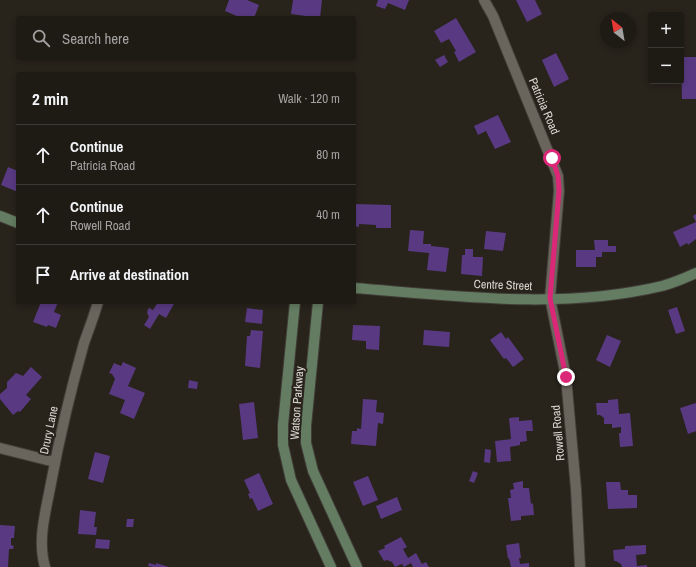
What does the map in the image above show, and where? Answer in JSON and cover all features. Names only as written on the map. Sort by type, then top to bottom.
[{"type":"main road","points":[[0,216],[16,222]]},
{"type":"main road","name":"Centre Street","points":[[356,288],[520,300],[590,298],[663,286],[696,273]]},
{"type":"main road","name":"Watson Parkway","points":[[294,304],[283,425],[283,445],[291,480],[331,567]]},
{"type":"main road","name":"Watson Parkway","points":[[318,304],[306,426],[306,443],[313,471],[357,567]]},
{"type":"street","name":"Patricia Road","points":[[484,0],[493,16],[558,176],[559,191],[550,298]]},
{"type":"street","name":"Rowell Road","points":[[550,298],[566,377],[576,489],[580,567]]},
{"type":"street","name":"Drury Lane","points":[[45,567],[42,555],[41,538],[55,462],[64,420],[83,349],[97,304]]},
{"type":"street","points":[[0,448],[55,462]]},
{"type":"building","points":[[229,0],[247,0],[259,5],[255,16],[237,16],[225,11]]},
{"type":"building","points":[[293,0],[322,0],[320,16],[291,14]]},
{"type":"building","points":[[378,0],[409,0],[405,10],[388,3],[385,9],[376,6]]},
{"type":"building","points":[[516,0],[535,0],[542,14],[527,22]]},
{"type":"building","points":[[456,18],[476,52],[459,62],[454,52],[456,51],[449,39],[441,43],[434,31]]},
{"type":"building","points":[[556,53],[569,79],[554,87],[542,60]]},
{"type":"building","points":[[444,55],[448,62],[440,67],[435,60]]},
{"type":"building","points":[[684,57],[696,57],[696,99],[682,99],[682,84],[684,84]]},
{"type":"building","points":[[498,115],[511,142],[495,149],[486,131],[478,135],[474,126]]},
{"type":"building","points":[[8,167],[16,170],[16,191],[1,185]]},
{"type":"building","points":[[356,204],[391,205],[391,228],[376,228],[376,225],[359,224],[359,227],[356,226]]},
{"type":"building","points":[[696,214],[696,222],[693,216]]},
{"type":"building","points":[[696,222],[696,239],[688,245],[687,243],[680,247],[673,232]]},
{"type":"building","points":[[410,230],[424,231],[423,244],[431,244],[431,246],[449,248],[446,272],[427,270],[429,253],[408,251]]},
{"type":"building","points":[[486,231],[506,233],[503,251],[484,249]]},
{"type":"building","points":[[594,240],[608,240],[608,246],[616,246],[616,252],[602,252],[602,257],[596,257],[596,267],[576,267],[576,250],[595,250]]},
{"type":"building","points":[[465,249],[473,249],[473,257],[483,257],[482,276],[461,274],[462,255],[465,255]]},
{"type":"building","points":[[40,304],[57,304],[54,312],[61,315],[56,328],[48,325],[47,327],[33,322]]},
{"type":"building","points":[[157,304],[174,304],[166,318],[159,314],[150,329],[144,325],[149,317],[147,313],[148,309],[153,310]]},
{"type":"building","points":[[677,307],[685,331],[676,334],[668,310]]},
{"type":"building","points":[[247,308],[263,310],[262,324],[245,322]]},
{"type":"building","points":[[353,325],[380,326],[379,350],[366,349],[366,341],[352,340]]},
{"type":"building","points":[[251,330],[263,331],[260,368],[245,366],[247,336],[250,336]]},
{"type":"building","points":[[424,330],[450,332],[449,347],[423,345]]},
{"type":"building","points":[[501,332],[506,339],[508,337],[524,359],[513,367],[506,358],[504,359],[490,340]]},
{"type":"building","points":[[607,335],[621,341],[610,367],[596,360]]},
{"type":"building","points":[[123,362],[136,368],[128,386],[145,393],[134,419],[120,413],[125,400],[109,394],[115,379],[112,374],[109,373],[114,363],[121,366]]},
{"type":"building","points":[[31,367],[42,377],[26,395],[31,399],[20,412],[18,411],[13,415],[0,399],[0,394],[7,388],[7,382],[16,373],[23,376]]},
{"type":"building","points":[[189,380],[198,382],[197,389],[188,388]]},
{"type":"building","points":[[363,399],[377,400],[376,412],[384,413],[383,424],[378,423],[376,446],[351,444],[352,431],[357,431],[357,428],[361,429]]},
{"type":"building","points":[[618,399],[619,414],[630,413],[633,446],[620,447],[619,433],[621,433],[621,427],[612,428],[612,424],[604,424],[604,418],[597,415],[596,403],[608,403],[608,400]]},
{"type":"building","points":[[254,402],[258,438],[243,440],[239,404]]},
{"type":"building","points":[[696,403],[696,431],[688,434],[680,408]]},
{"type":"building","points":[[519,417],[519,421],[532,420],[533,431],[526,431],[527,441],[520,442],[520,445],[510,447],[511,461],[497,462],[495,441],[511,439],[509,418]]},
{"type":"building","points":[[485,449],[491,450],[490,463],[484,462]]},
{"type":"building","points":[[95,452],[110,456],[103,483],[88,479]]},
{"type":"building","points":[[473,471],[478,473],[474,483],[469,481]]},
{"type":"building","points":[[259,473],[273,504],[258,511],[252,498],[250,499],[248,494],[250,493],[244,480]]},
{"type":"building","points":[[368,476],[378,500],[363,506],[353,482]]},
{"type":"building","points":[[523,481],[523,488],[529,488],[531,504],[533,503],[534,515],[521,516],[521,520],[511,521],[508,498],[511,498],[510,490],[514,489],[513,483]]},
{"type":"building","points":[[606,482],[620,482],[621,490],[628,490],[628,495],[637,495],[637,508],[608,509]]},
{"type":"building","points":[[397,497],[402,510],[381,519],[376,506]]},
{"type":"building","points":[[80,510],[96,512],[94,527],[97,527],[96,535],[78,534]]},
{"type":"building","points":[[127,519],[134,519],[133,527],[126,527]]},
{"type":"building","points":[[0,525],[15,526],[14,538],[11,538],[11,545],[14,546],[13,549],[9,549],[8,567],[0,567]]},
{"type":"building","points":[[401,537],[407,547],[403,549],[408,558],[416,553],[422,564],[426,562],[429,567],[413,567],[411,563],[404,567],[402,564],[395,567],[392,562],[387,560],[384,561],[378,551]]},
{"type":"building","points":[[96,539],[110,540],[109,549],[95,548]]},
{"type":"building","points":[[519,543],[521,558],[519,558],[520,564],[529,563],[529,567],[511,567],[506,545]]},
{"type":"building","points":[[646,545],[646,554],[636,555],[637,566],[647,565],[647,567],[622,567],[621,564],[614,561],[613,550],[625,549],[625,546]]},
{"type":"building","points":[[149,563],[156,565],[156,563],[169,567],[148,566]]},
{"type":"route","points":[[552,158],[558,176],[559,191],[550,298],[566,377]]}]
